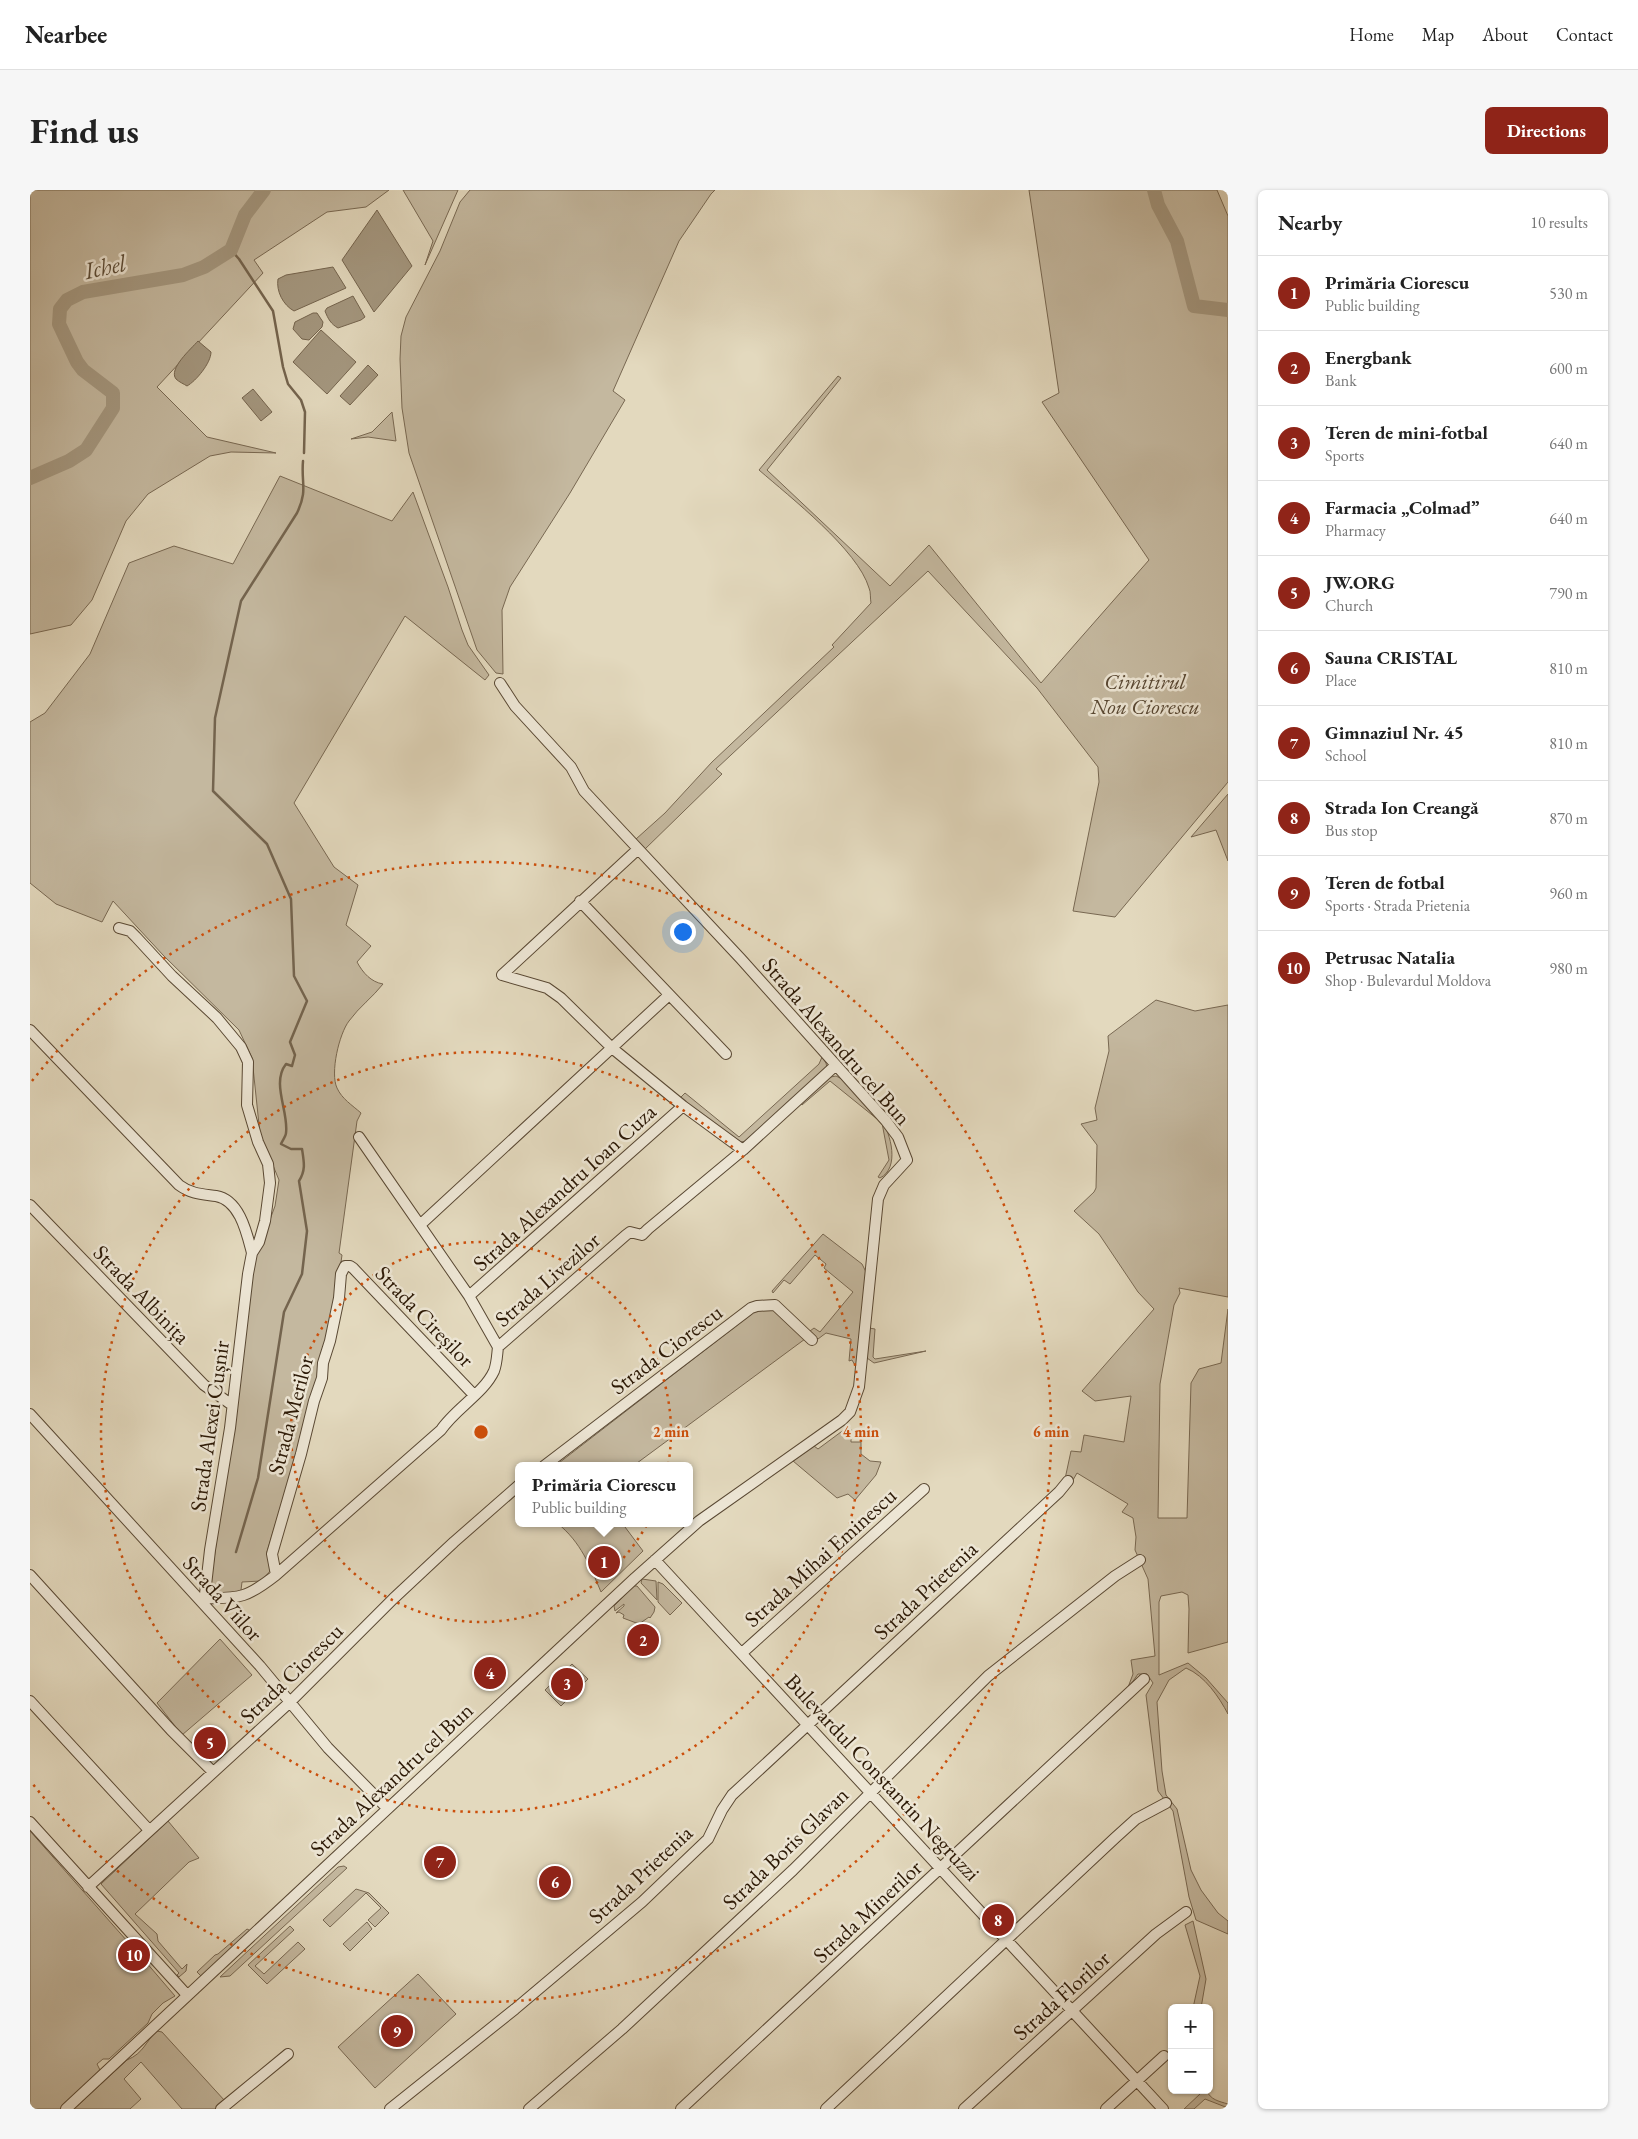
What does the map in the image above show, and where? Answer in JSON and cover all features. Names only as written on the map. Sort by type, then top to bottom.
[{"type":"street","name":"Strada Alexandru cel Bun","points":[[500,683],[515,706],[571,767],[584,792],[741,959],[886,1121],[898,1137],[908,1160],[884,1185],[878,1199],[862,1368],[855,1400],[850,1412],[842,1420],[693,1526]]},
{"type":"street","points":[[637,850],[502,975],[547,988],[561,998],[612,1048],[683,1106],[743,1150]]},
{"type":"street","points":[[580,901],[726,1054]]},
{"type":"street","points":[[119,928],[130,931],[172,976],[212,1012],[241,1047],[248,1062],[247,1105],[258,1142],[268,1164],[270,1183],[265,1221],[259,1242],[252,1253]]},
{"type":"street","points":[[420,1225],[669,995]]},
{"type":"street","points":[[30,1030],[179,1185],[194,1194],[219,1197],[233,1206],[245,1228],[252,1253]]},
{"type":"street","name":"Strada Livezilor","points":[[204,1601],[242,1597],[257,1590],[276,1575],[441,1430],[449,1418],[474,1395],[494,1371],[498,1347],[626,1235],[630,1232],[642,1235],[743,1150],[836,1065]]},
{"type":"street","name":"Strada Alexandru Ioan Cuza","points":[[469,1296],[683,1106]]},
{"type":"street","points":[[359,1138],[469,1296],[498,1347]]},
{"type":"street","name":"Strada Albinița","points":[[30,1205],[190,1371],[232,1405]]},
{"type":"street","name":"Strada Alexei Cușnir","points":[[204,1601],[210,1550],[230,1428],[252,1253]]},
{"type":"street","name":"Strada Cireșilor","points":[[347,1266],[353,1268],[375,1289],[474,1395]]},
{"type":"street","name":"Strada Merilor","points":[[276,1575],[272,1554],[322,1378],[323,1362],[336,1315],[341,1274],[347,1266]]},
{"type":"street","name":"Strada Ciorescu","points":[[549,1462],[751,1308],[775,1305],[812,1340]]},
{"type":"street","name":"Strada Viilor","points":[[30,1414],[204,1601],[328,1748],[387,1808]]},
{"type":"street","name":"Strada Prietenia","points":[[390,2109],[536,1992],[642,1902],[708,1839],[722,1810],[732,1795],[1059,1492],[1068,1481]]},
{"type":"street","name":"Strada Ciorescu","points":[[88,1887],[289,1703],[393,1599],[515,1489]]},
{"type":"street","name":"Strada Mihai Eminescu","points":[[742,1653],[924,1489]]},
{"type":"street","name":"Strada Alexandru cel Bun","points":[[66,2109],[387,1808],[692,1527]]},
{"type":"street","name":"Bulevardul Constantin Negruzzi","points":[[655,1560],[1007,1938],[1163,2109]]},
{"type":"street","name":"Strada Boris Glavan","points":[[529,2109],[656,1999],[724,1932],[793,1870],[870,1791],[988,1676],[1115,1576],[1140,1560]]},
{"type":"street","points":[[30,1575],[176,1736],[213,1772]]},
{"type":"street","name":"Strada Minerilor","points":[[681,2109],[1144,1678]]},
{"type":"street","points":[[30,1701],[150,1830]]},
{"type":"street","points":[[826,2109],[1136,1819],[1166,1803]]},
{"type":"street","points":[[30,1822],[187,1996]]},
{"type":"street","name":"Strada Florilor","points":[[964,2109],[1156,1934],[1186,1912]]},
{"type":"street","points":[[221,2109],[288,2054]]},
{"type":"street","points":[[1106,2109],[1164,2056]]},
{"type":"green space","points":[[30,190],[389,190],[366,207],[327,212],[254,260],[263,273],[157,387],[207,437],[276,453],[231,452],[210,456],[148,494],[126,521],[92,600],[71,625],[30,634]]},
{"type":"green space","points":[[403,190],[458,190],[425,265],[433,241]]},
{"type":"green space","points":[[470,190],[715,190],[679,241],[613,391],[625,400],[570,493],[510,587],[502,610],[503,674],[496,673],[477,650],[409,453],[402,408],[401,336],[406,317],[440,251],[460,202]]},
{"type":"green space","name":"Cimitirul Nou Ciorescu","points":[[1029,190],[1217,190],[1228,216],[1228,782],[1115,917],[1073,911],[1099,782],[1098,767],[1037,688],[928,571],[716,769],[722,774],[644,850],[636,839],[665,813],[712,762],[834,647],[832,645],[871,603],[869,588],[852,557],[805,509],[759,470],[838,376],[841,378],[767,470],[890,586],[929,545],[1041,683],[1149,560],[1042,402],[1059,393]]},
{"type":"green space","points":[[392,412],[396,441],[368,437],[351,439],[372,432]]},
{"type":"green space","points":[[280,476],[392,521],[413,492],[468,645],[489,675],[485,680],[405,616],[294,803],[334,867],[358,885],[346,925],[371,946],[357,962],[359,966],[371,979],[383,984],[357,1011],[345,1027],[335,1064],[335,1081],[339,1092],[344,1099],[361,1113],[357,1121],[339,1253],[342,1255],[336,1298],[321,1373],[267,1552],[271,1570],[261,1581],[242,1582],[241,1590],[237,1594],[212,1593],[210,1589],[254,1263],[275,1206],[279,1180],[260,1134],[252,1058],[239,1030],[163,955],[113,901],[102,922],[56,904],[30,883],[30,722],[45,713],[90,654],[129,563],[174,546],[233,564]]},
{"type":"green space","points":[[1228,794],[1228,861],[1216,830],[1191,837]]},
{"type":"green space","points":[[1156,1000],[1195,1011],[1228,1005],[1228,1297],[1179,1288],[1180,1293],[1174,1305],[1160,1384],[1158,1518],[1187,1518],[1191,1383],[1199,1369],[1221,1363],[1228,1309],[1228,1642],[1188,1653],[1188,1595],[1182,1592],[1161,1596],[1159,1602],[1159,1675],[1188,1663],[1206,1678],[1228,1703],[1228,1714],[1216,1694],[1199,1676],[1186,1668],[1169,1680],[1157,1702],[1162,1771],[1166,1795],[1177,1809],[1191,1870],[1201,1890],[1218,1913],[1228,1921],[1228,1934],[1196,1920],[1189,1897],[1173,1811],[1158,1791],[1146,1695],[1153,1683],[1147,1674],[1138,1674],[1127,1690],[1133,1674],[1131,1660],[1155,1656],[1148,1579],[1135,1550],[1136,1537],[1133,1518],[1122,1512],[1128,1504],[1077,1473],[1073,1480],[1065,1479],[1071,1451],[1081,1452],[1084,1435],[1124,1442],[1131,1396],[1095,1401],[1082,1391],[1154,1309],[1138,1292],[1099,1234],[1074,1211],[1096,1188],[1097,1145],[1081,1124],[1097,1120],[1095,1108],[1109,1051],[1108,1036]]},
{"type":"green space","points":[[822,1057],[827,1068],[749,1141],[739,1142],[680,1098],[685,1093],[739,1137],[819,1064]]},
{"type":"green space","points":[[836,1076],[877,1113],[885,1125],[892,1150],[892,1159],[890,1167],[880,1178],[878,1177],[889,1160],[882,1123],[830,1081],[802,1105],[801,1102],[825,1078]]},
{"type":"green space","points":[[823,1234],[862,1264],[866,1272],[859,1367],[856,1367],[852,1360],[849,1361],[851,1339],[826,1333],[818,1339],[810,1331],[814,1328],[820,1332],[853,1292],[824,1268],[826,1264],[815,1255],[790,1284],[784,1280],[773,1293],[772,1291]]},
{"type":"green space","points":[[774,1307],[805,1339],[638,1462],[560,1462],[758,1309]]},
{"type":"green space","points":[[869,1328],[875,1329],[873,1357],[875,1359],[926,1351],[874,1363],[867,1358]]},
{"type":"green space","points":[[845,1429],[851,1429],[851,1442],[861,1442],[861,1454],[870,1461],[881,1462],[876,1475],[855,1500],[848,1494],[837,1498],[793,1461],[814,1446],[818,1449]]},
{"type":"green space","points":[[562,1527],[625,1527],[643,1551],[601,1592],[579,1546]]},
{"type":"green space","points":[[642,1579],[656,1581],[657,1600],[641,1583]]},
{"type":"green space","points":[[658,1582],[663,1584],[682,1603],[670,1615],[658,1602]]},
{"type":"green space","points":[[634,1586],[637,1586],[655,1607],[650,1618],[639,1624],[623,1618],[624,1615],[619,1612],[616,1613],[624,1604],[615,1611],[614,1606]]},
{"type":"green space","points":[[220,1639],[252,1675],[182,1735],[157,1703]]},
{"type":"green space","points":[[572,1664],[588,1679],[561,1706],[545,1690]]},
{"type":"green space","points":[[168,1821],[199,1858],[189,1862],[135,1914],[157,1934],[158,1941],[182,1969],[187,1964],[186,1971],[179,1977],[177,1975],[179,1973],[101,1884]]},
{"type":"green space","points":[[30,1831],[135,1950],[130,1955],[133,1959],[139,1954],[175,1996],[163,2003],[152,2014],[148,2023],[109,2059],[103,2059],[97,2064],[100,2070],[98,2073],[60,2109],[30,2109]]},
{"type":"green space","points":[[344,1866],[347,1868],[230,1976],[220,1977],[338,1867]]},
{"type":"green space","points":[[356,1889],[369,1893],[389,1913],[375,1927],[368,1920],[381,1908],[366,1893],[330,1927],[323,1920]]},
{"type":"green space","points":[[1193,1921],[1206,1979],[1202,2004],[1194,2004],[1200,1976],[1185,1925]]},
{"type":"green space","points":[[367,1922],[372,1929],[350,1951],[343,1944]]},
{"type":"green space","points":[[290,1926],[294,1930],[255,1966],[264,1974],[298,1942],[305,1949],[267,1984],[248,1965]]},
{"type":"green space","points":[[247,1929],[251,1931],[202,1977],[197,1972],[215,1955]]},
{"type":"green space","points":[[418,1974],[456,2014],[375,2088],[338,2047]]},
{"type":"green space","points":[[157,2031],[162,2032],[225,2101],[215,2109],[182,2109],[141,2062],[124,2079],[141,2099],[130,2109],[74,2109],[127,2060],[141,2051]]},
{"type":"green space","points":[[1200,2094],[1209,2094],[1218,2101],[1228,2104],[1228,2108],[1205,2099],[1194,2109],[1184,2109]]},
{"type":"shaded area","points":[[377,210],[412,266],[374,312],[342,260]]},
{"type":"shaded area","points":[[333,267],[346,288],[294,311],[279,293],[278,279],[286,275]]},
{"type":"shaded area","points":[[353,296],[365,317],[338,328],[333,325],[325,311],[327,308]]},
{"type":"shaded area","points":[[313,313],[317,313],[323,322],[322,327],[309,340],[302,339],[293,329],[295,322]]},
{"type":"shaded area","points":[[321,330],[356,362],[327,394],[293,362]]},
{"type":"shaded area","points":[[198,341],[211,352],[209,361],[195,380],[187,386],[176,379],[174,375],[175,370],[181,359]]},
{"type":"shaded area","points":[[368,365],[378,375],[350,405],[340,396]]},
{"type":"shaded area","points":[[253,389],[272,412],[261,421],[242,398]]},
{"type":"waterway","name":"Ichel","points":[[30,478],[69,461],[86,450],[113,408],[113,393],[83,370],[77,362],[59,324],[60,309],[67,300],[83,292],[183,275],[204,267],[231,250],[245,215],[264,190]]},
{"type":"waterway","name":"Ichel","points":[[1154,190],[1158,205],[1177,241],[1194,306],[1228,310]]},
{"type":"waterway","points":[[231,250],[273,311],[288,384],[301,400],[305,412],[304,453]]},
{"type":"waterway","points":[[236,1552],[258,1478],[284,1312],[302,1274],[307,1231],[299,1181],[304,1166],[302,1149],[291,1149],[281,1144],[286,1134],[286,1125],[280,1080],[286,1064],[292,1066],[295,1055],[290,1042],[307,1001],[294,976],[291,899],[267,844],[213,791],[215,718],[241,601],[297,513],[303,493],[303,461]]},
{"type":"place","name":"Primăria Ciorescu","points":[[604,1562]]},
{"type":"place","name":"Energbank","points":[[643,1640]]},
{"type":"place","name":"Farmacia „Colmad”","points":[[490,1673]]},
{"type":"place","name":"Teren de mini-fotbal","points":[[567,1684]]},
{"type":"place","name":"JW.ORG","points":[[210,1743]]},
{"type":"place","name":"Gimnaziul Nr. 45","points":[[440,1862]]},
{"type":"place","name":"Sauna CRISTAL","points":[[555,1882]]},
{"type":"place","name":"Strada Ion Creangă","points":[[998,1920]]},
{"type":"place","name":"Petrusac Natalia","points":[[134,1955]]},
{"type":"place","name":"Teren de fotbal","points":[[397,2031]]}]
